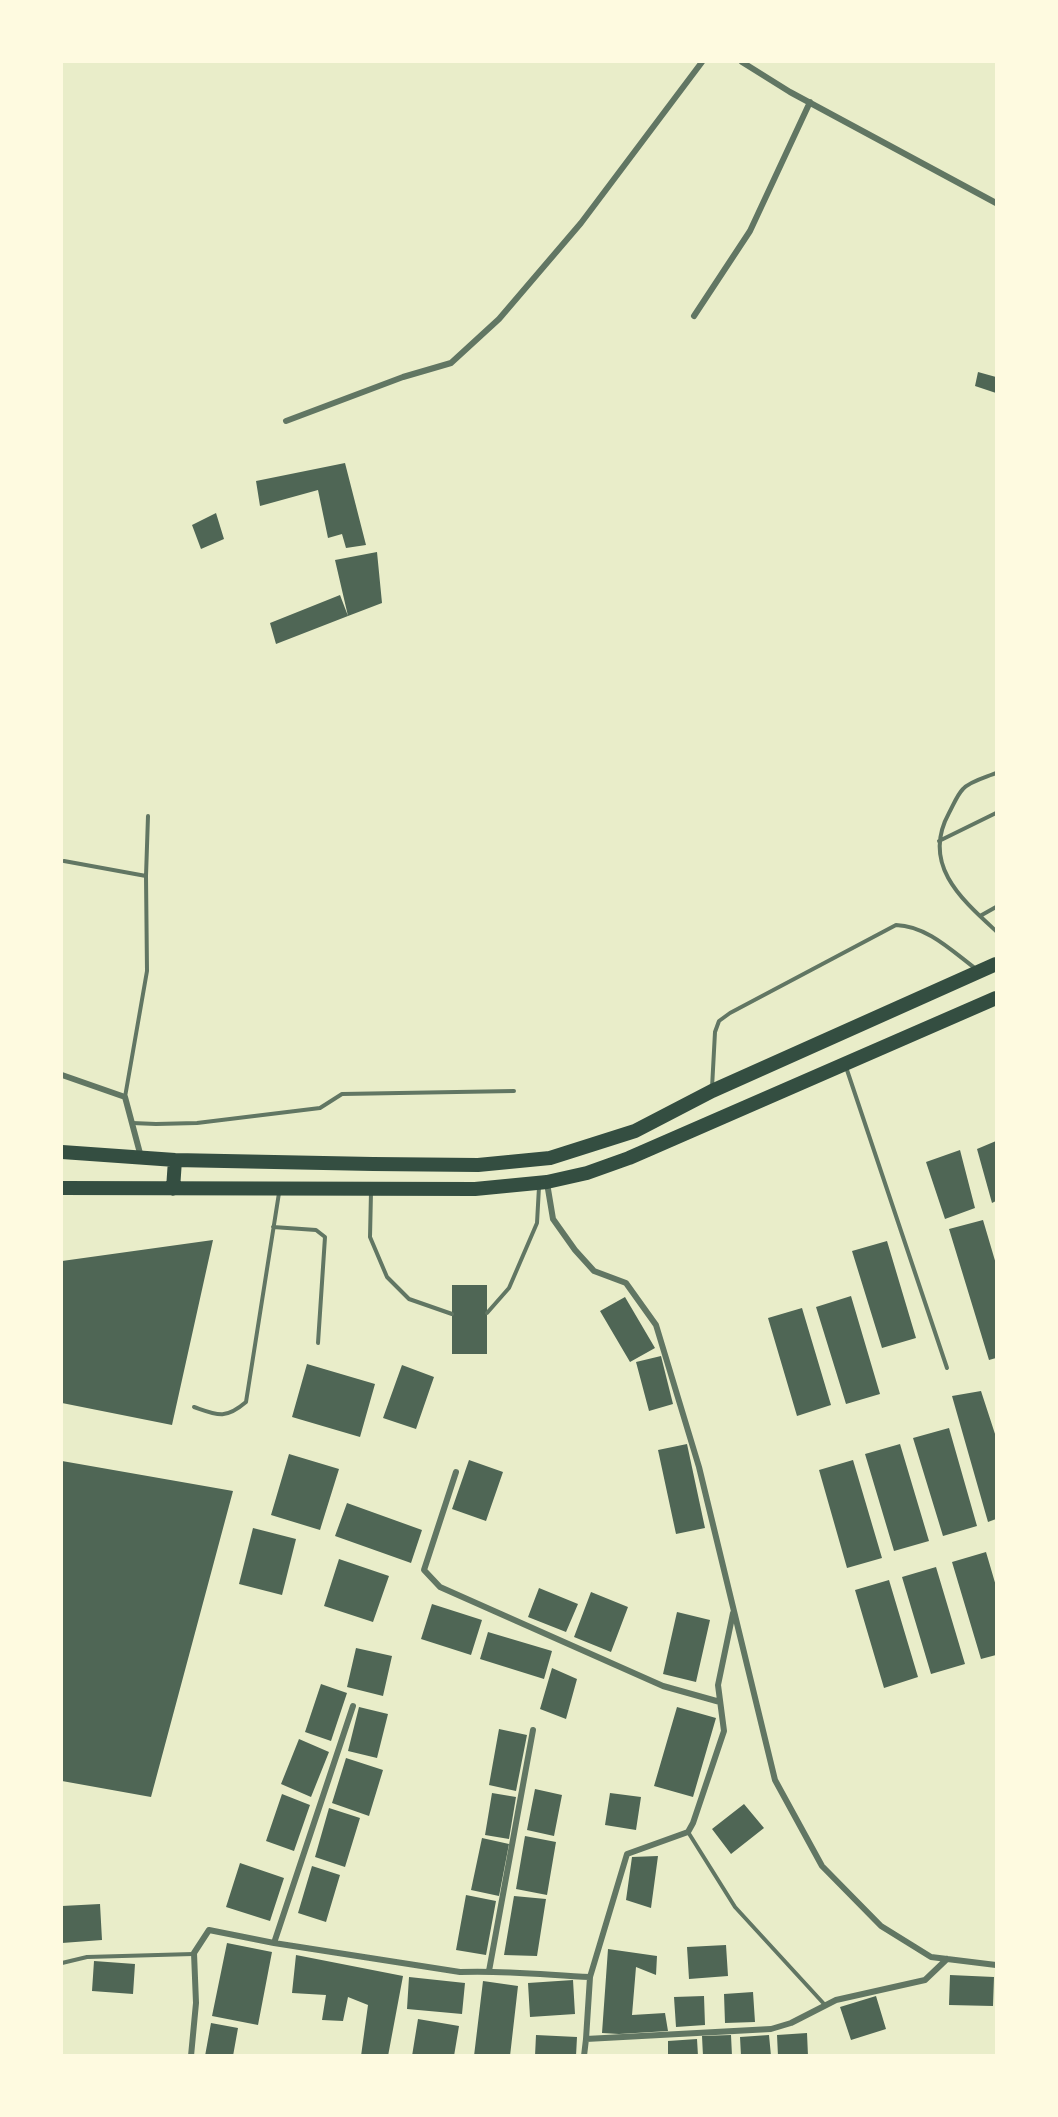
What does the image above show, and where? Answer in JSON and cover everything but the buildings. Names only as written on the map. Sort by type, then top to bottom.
[{"type":"highway","points":[[62,1152],[175,1160],[478,1165],[550,1158],[635,1131],[712,1091],[996,964]]},
{"type":"highway","points":[[62,1188],[476,1189],[543,1182],[587,1173],[629,1158],[996,998]]},
{"type":"highway","points":[[173,1189],[175,1160]]},
{"type":"street","points":[[286,421],[403,377],[451,363],[500,319],[580,223],[702,62]]},
{"type":"street","points":[[742,62],[810,102],[996,203]]},
{"type":"street","points":[[694,316],[750,231],[810,102]]},
{"type":"street","points":[[62,1075],[125,1097],[141,1158]]},
{"type":"street","points":[[543,1182],[553,1219],[575,1250],[594,1271],[626,1283],[656,1325],[699,1467],[775,1780],[822,1866],[881,1926],[931,1957],[996,1965]]},
{"type":"street","points":[[456,1472],[424,1570],[440,1587],[663,1686],[720,1702]]},
{"type":"street","points":[[584,2055],[590,1977],[627,1854],[688,1832],[693,1823],[724,1731],[718,1685],[734,1611]]},
{"type":"street","points":[[274,1943],[352,1706]]},
{"type":"street","points":[[489,1971],[532,1730]]},
{"type":"street","points":[[191,2055],[196,2003],[194,1953],[209,1930],[274,1943],[460,1972],[489,1971],[590,1977]]},
{"type":"street","points":[[586,2039],[771,2029],[791,2023],[837,2000],[926,1980],[946,1959]]},
{"type":"lane","points":[[996,773],[963,788],[947,818],[938,842],[942,869],[965,902],[996,931]]},
{"type":"lane","points":[[938,842],[996,813]]},
{"type":"lane","points":[[125,1097],[147,971],[148,816]]},
{"type":"lane","points":[[64,861],[146,876]]},
{"type":"lane","points":[[980,916],[996,907]]},
{"type":"lane","points":[[712,1091],[715,1032],[719,1021],[896,925],[910,925],[923,931],[979,971]]},
{"type":"lane","points":[[845,1064],[947,1368]]},
{"type":"lane","points":[[132,1123],[196,1123],[320,1108],[342,1094],[514,1091]]},
{"type":"lane","points":[[487,1313],[509,1288],[537,1223],[543,1182]]},
{"type":"lane","points":[[194,1407],[221,1416],[236,1411],[246,1402],[279,1189]]},
{"type":"lane","points":[[371,1189],[370,1237],[387,1277],[409,1299],[452,1314]]},
{"type":"lane","points":[[273,1227],[316,1230],[325,1236],[318,1343]]},
{"type":"lane","points":[[688,1832],[735,1907],[825,2005]]},
{"type":"lane","points":[[62,1963],[87,1957],[194,1953]]}]
